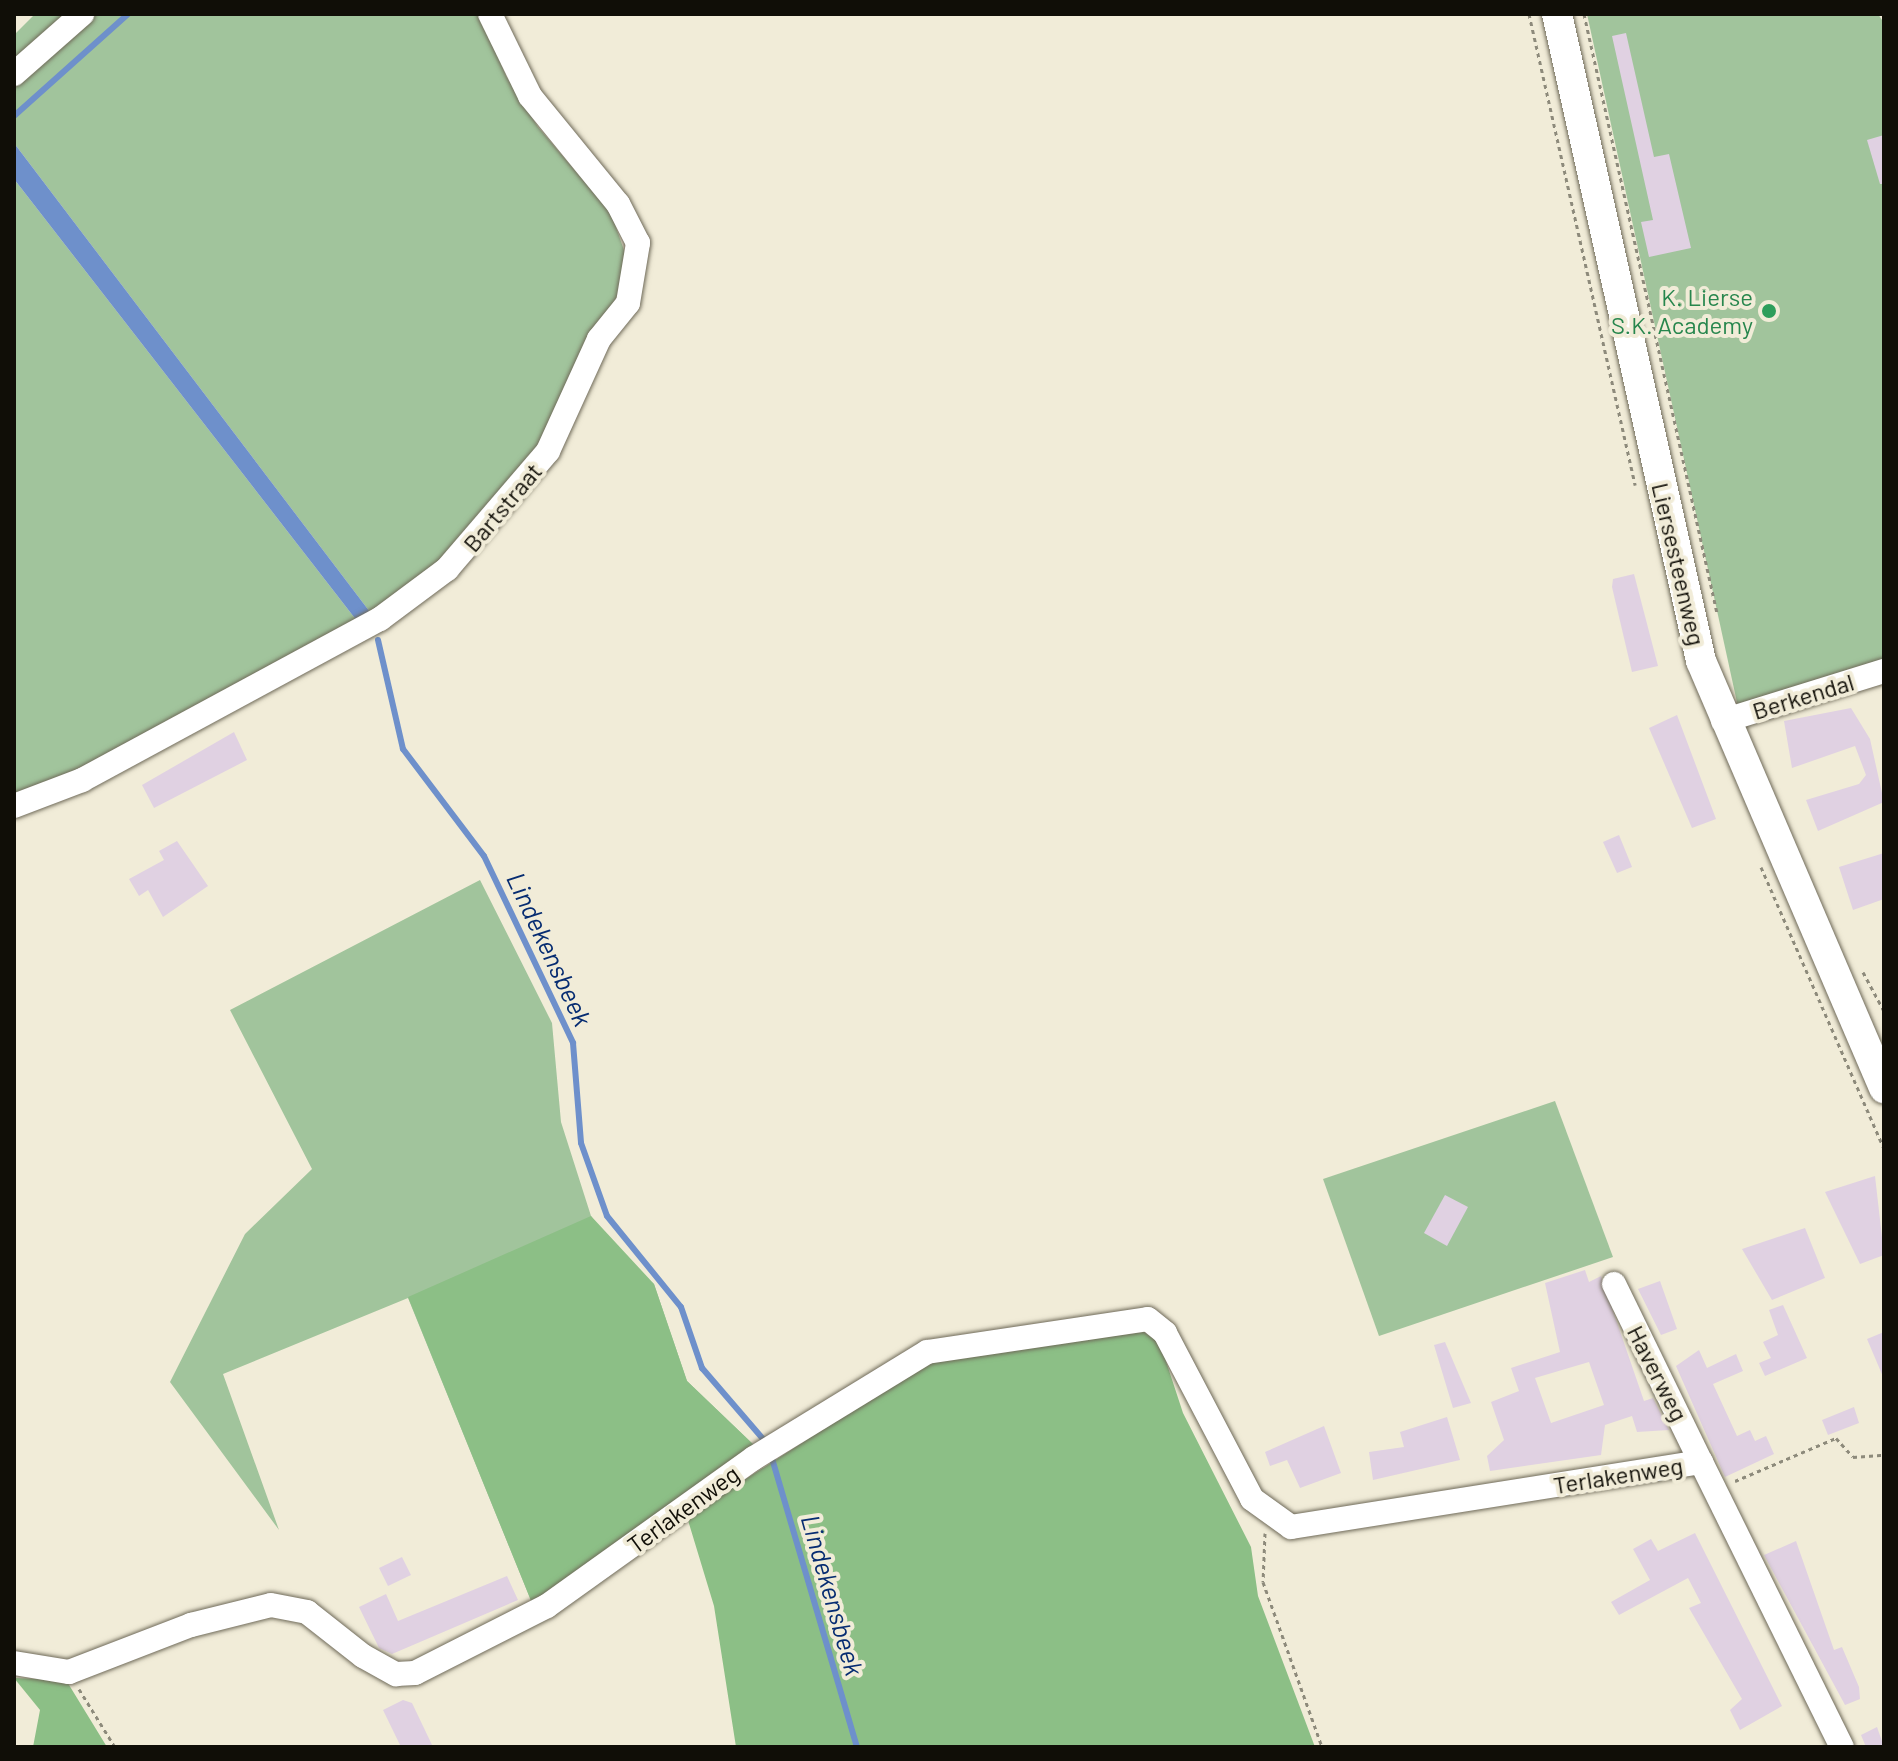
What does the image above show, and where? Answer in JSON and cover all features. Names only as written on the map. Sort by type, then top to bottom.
[{"type":"main road","name":"Liersesteenweg","points":[[1557,14],[1701,661],[1723,721],[1884,1088]]},
{"type":"street","points":[[14,74],[82,14]]},
{"type":"street","name":"Bartstraat","points":[[14,806],[150,745],[414,596],[494,521],[548,451],[594,348],[628,303],[638,243],[618,204],[530,96],[490,14]]},
{"type":"street","name":"Berkendal","points":[[1723,721],[1884,671]]},
{"type":"street","name":"Haverweg","points":[[1614,1284],[1701,1462]]},
{"type":"street","name":"Terlakenweg","points":[[69,1672],[191,1625],[271,1605],[307,1612],[363,1656],[396,1674],[415,1673],[547,1606],[883,1374],[927,1352],[1077,1325],[1148,1319],[1165,1333],[1252,1499],[1269,1518],[1291,1527],[1701,1462],[1712,1491],[1842,1747]]},
{"type":"street","points":[[14,1663],[69,1672]]},
{"type":"path","points":[[1584,14],[1718,627]]},
{"type":"path","points":[[1769,897],[1884,1148]]},
{"type":"path","points":[[1712,1491],[1836,1438],[1853,1457],[1884,1455]]},
{"type":"path","points":[[1269,1518],[1260,1548],[1263,1582],[1322,1747]]},
{"type":"path","points":[[69,1672],[115,1747]]},
{"type":"green space","points":[[35,14],[481,14],[506,76],[538,127],[611,213],[625,253],[619,292],[532,458],[421,580],[370,612],[14,143],[14,35]]},
{"type":"green space","name":"K. Lierse S.K. Academy","points":[[1587,14],[1878,14],[1884,23],[1884,665],[1738,707]]},
{"type":"green space","points":[[14,179],[357,621],[82,771],[14,796]]},
{"type":"green space","points":[[480,880],[552,1023],[561,1122],[591,1216],[621,1258],[654,1284],[687,1381],[757,1448],[534,1608],[408,1298],[223,1374],[279,1530],[170,1382],[245,1234],[312,1169],[230,1010]]},
{"type":"green space","points":[[1555,1101],[1613,1257],[1379,1336],[1323,1179]]},
{"type":"green space","points":[[591,1216],[654,1284],[687,1381],[757,1448],[534,1608],[408,1297]]},
{"type":"green space","points":[[1144,1332],[1160,1343],[1183,1413],[1251,1547],[1258,1596],[1315,1747],[736,1747],[714,1606],[687,1517],[932,1359]]},
{"type":"green space","points":[[14,1678],[66,1680],[107,1747],[33,1747],[40,1710]]},
{"type":"water","points":[[14,143],[370,612],[357,621],[14,179]]},
{"type":"building","points":[[1626,33],[1654,157],[1669,154],[1691,248],[1649,257],[1641,222],[1653,220],[1612,36]]},
{"type":"building","points":[[1884,135],[1884,184],[1880,184],[1867,140]]},
{"type":"building","points":[[1634,574],[1658,666],[1632,672],[1612,587],[1613,579]]},
{"type":"building","points":[[1851,708],[1870,739],[1884,802],[1818,831],[1806,800],[1859,784],[1866,775],[1855,746],[1792,768],[1784,721]]},
{"type":"building","points":[[1677,715],[1716,819],[1692,828],[1649,728]]},
{"type":"building","points":[[234,732],[247,760],[154,808],[142,785]]},
{"type":"building","points":[[1619,835],[1632,867],[1617,873],[1603,842]]},
{"type":"building","points":[[177,841],[208,886],[163,917],[148,890],[139,896],[129,879],[164,860],[159,851]]},
{"type":"building","points":[[1884,853],[1884,899],[1853,910],[1839,867]]},
{"type":"building","points":[[1875,1176],[1884,1255],[1860,1264],[1825,1192]]},
{"type":"building","points":[[1445,1195],[1468,1207],[1447,1246],[1424,1233]]},
{"type":"building","points":[[1805,1228],[1825,1278],[1772,1300],[1742,1249]]},
{"type":"building","points":[[1585,1270],[1589,1282],[1601,1276],[1644,1401],[1653,1398],[1669,1430],[1637,1432],[1632,1416],[1605,1425],[1601,1455],[1490,1471],[1487,1456],[1504,1440],[1491,1402],[1519,1391],[1511,1368],[1560,1352],[1545,1283]],"holes":[[[1589,1362],[1604,1405],[1551,1423],[1535,1378]]]},
{"type":"building","points":[[1660,1281],[1677,1329],[1661,1335],[1638,1289]]},
{"type":"building","points":[[1783,1305],[1807,1358],[1765,1376],[1759,1363],[1771,1358],[1763,1342],[1778,1335],[1769,1310]]},
{"type":"building","points":[[1884,1332],[1884,1379],[1867,1339]]},
{"type":"building","points":[[1445,1342],[1471,1403],[1453,1408],[1434,1345]]},
{"type":"building","points":[[1699,1350],[1707,1368],[1736,1354],[1743,1371],[1713,1384],[1737,1436],[1750,1430],[1755,1441],[1766,1436],[1774,1454],[1725,1477],[1676,1366]]},
{"type":"building","points":[[1854,1407],[1859,1423],[1828,1435],[1822,1420]]},
{"type":"building","points":[[1447,1417],[1460,1460],[1373,1480],[1369,1452],[1404,1447],[1400,1432]]},
{"type":"building","points":[[1324,1426],[1341,1473],[1300,1488],[1287,1460],[1270,1466],[1265,1452]]},
{"type":"building","points":[[1695,1533],[1782,1706],[1740,1730],[1730,1710],[1742,1699],[1689,1608],[1701,1603],[1688,1578],[1619,1615],[1611,1602],[1650,1580],[1633,1549],[1651,1539],[1658,1551]]},
{"type":"building","points":[[1796,1541],[1834,1650],[1842,1647],[1859,1687],[1860,1699],[1845,1705],[1764,1555]]},
{"type":"building","points":[[402,1557],[411,1575],[388,1586],[379,1568]]},
{"type":"building","points":[[507,1576],[518,1600],[392,1654],[379,1648],[359,1607],[386,1594],[398,1621]]},
{"type":"building","points":[[403,1700],[412,1703],[433,1747],[401,1747],[383,1710]]},
{"type":"building","points":[[1877,1727],[1884,1747],[1866,1747],[1861,1735]]},
{"type":"waterway","points":[[14,116],[128,14]]},
{"type":"waterway","name":"Lindekensbeek","points":[[378,640],[403,749],[484,856],[573,1043],[581,1143],[607,1216],[681,1307],[702,1368],[764,1440]]},
{"type":"waterway","name":"Lindekensbeek","points":[[771,1455],[857,1747]]},
{"type":"place","name":"K. Lierse S.K. Academy","points":[[1769,311]]}]
